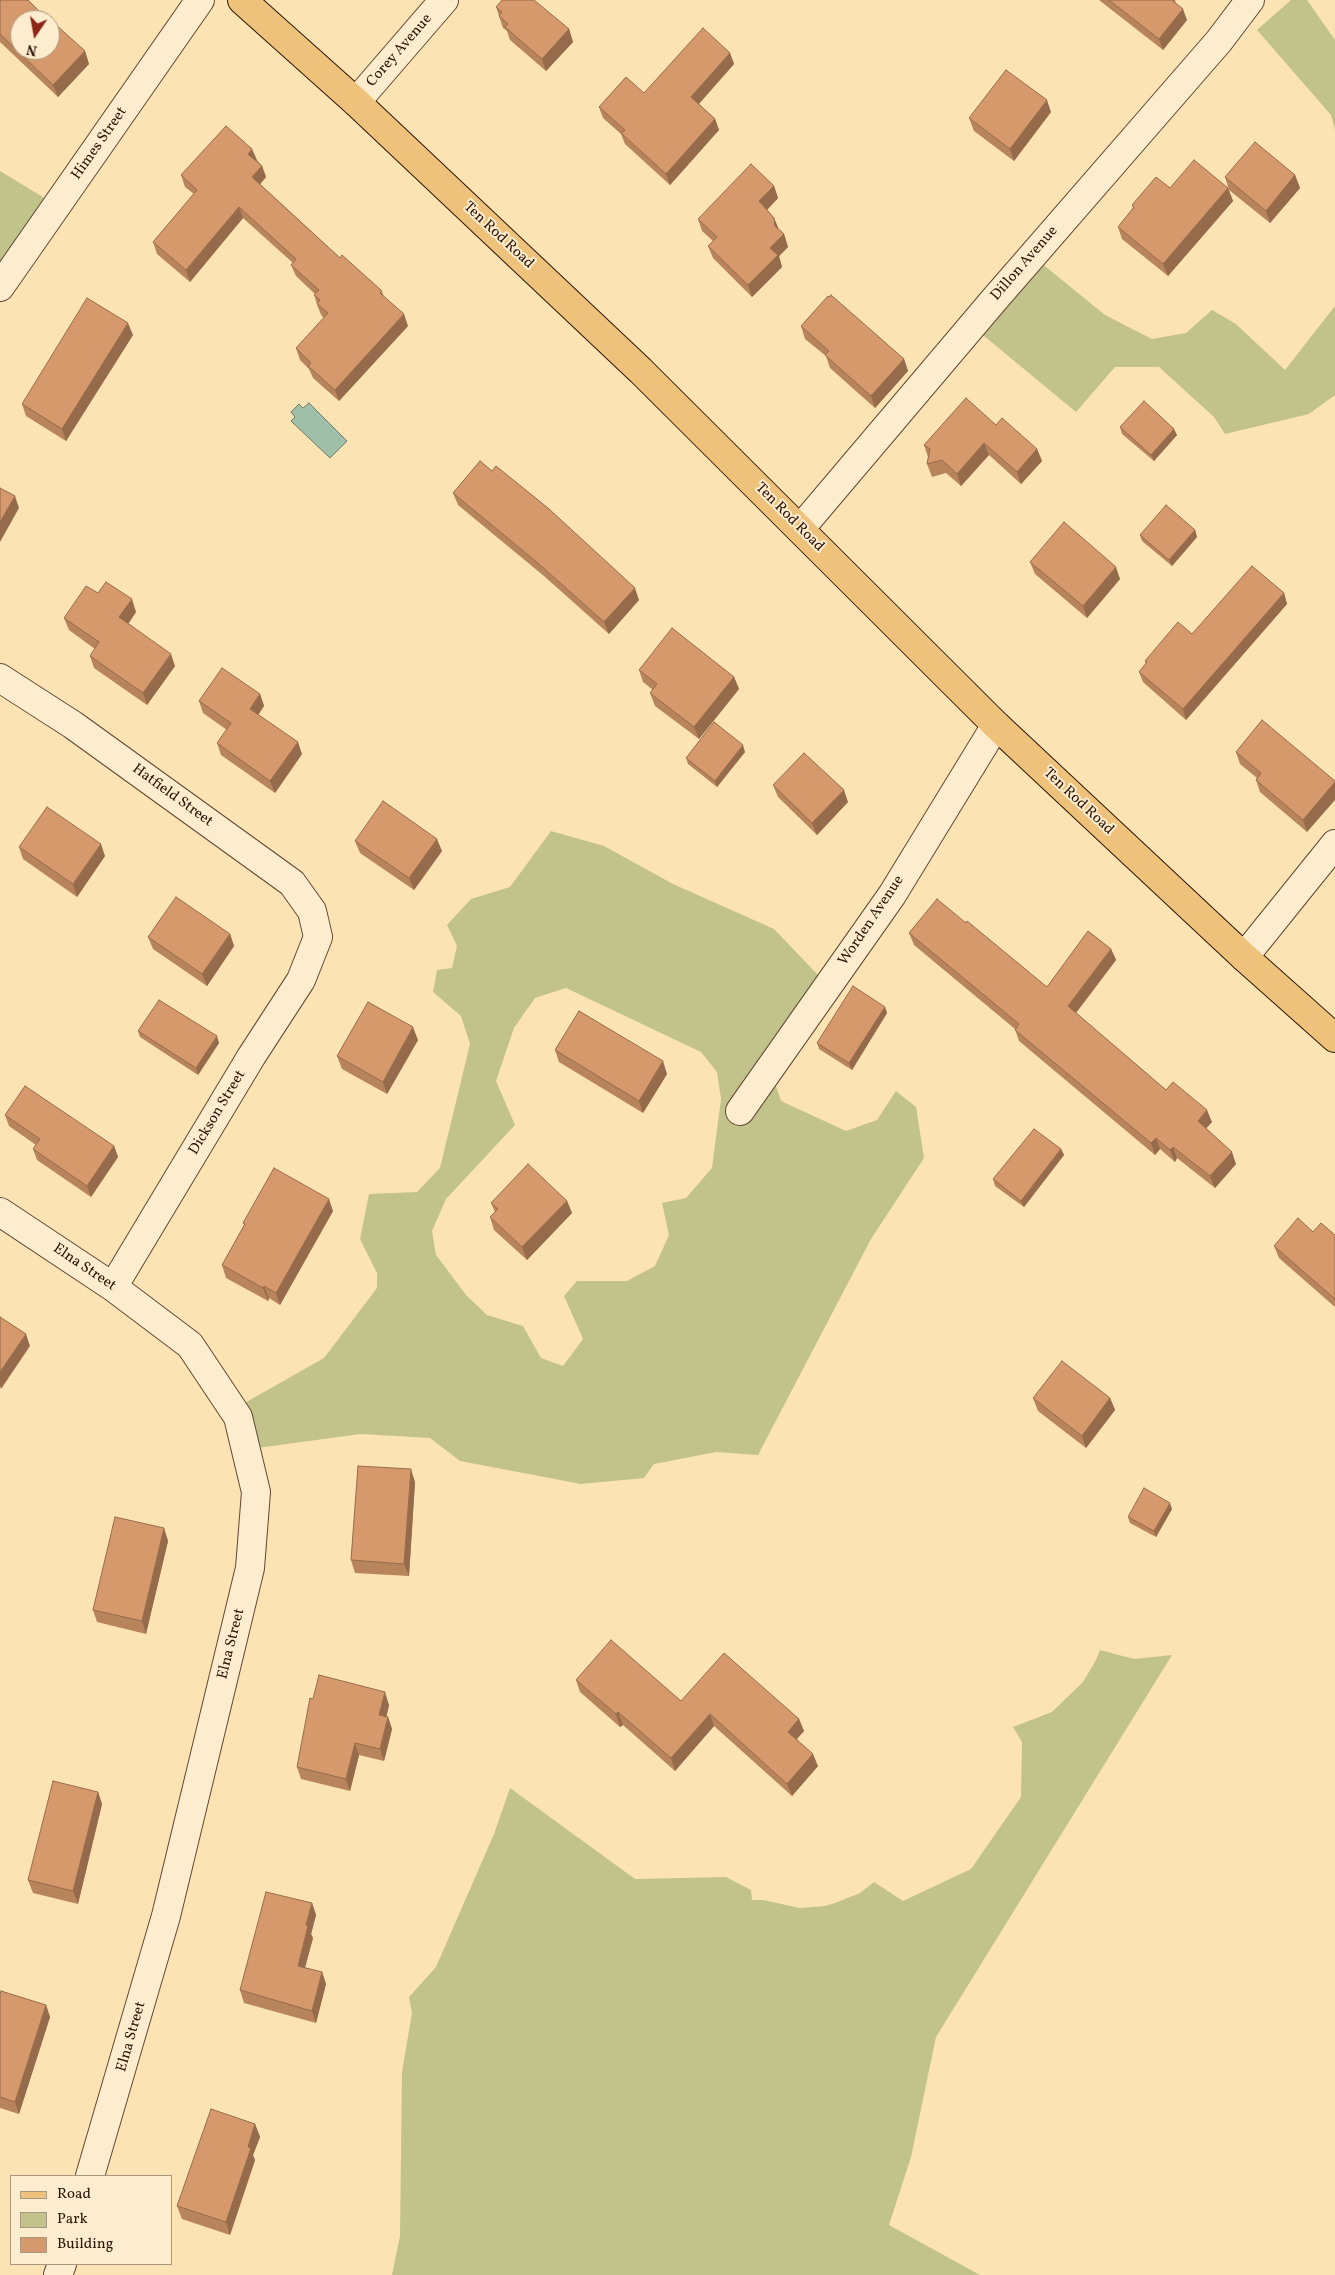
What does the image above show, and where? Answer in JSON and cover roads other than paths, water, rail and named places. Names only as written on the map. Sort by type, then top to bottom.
[{"type":"main road","name":"Ten Rod Road","points":[[242,0],[356,102],[641,371],[996,725],[1244,957],[1335,1038]]},
{"type":"street","name":"Himes Street","points":[[0,287],[200,0]]},
{"type":"street","name":"Corey Avenue","points":[[356,102],[444,0]]},
{"type":"street","name":"Dillon Avenue","points":[[800,529],[994,300],[1219,41],[1250,0]]},
{"type":"street","name":"Hatfield Street","points":[[0,678],[73,725],[292,883],[312,911],[318,937]]},
{"type":"street","name":"Worden Avenue","points":[[740,1111],[892,895],[996,725]]},
{"type":"street","points":[[1244,957],[1335,844]]},
{"type":"street","name":"Dickson Street","points":[[113,1287],[251,1057],[301,980],[318,937]]},
{"type":"street","name":"Elna Street","points":[[0,1212],[113,1287],[190,1345],[238,1417],[256,1492],[248,1578],[166,1916],[90,2175]]}]
